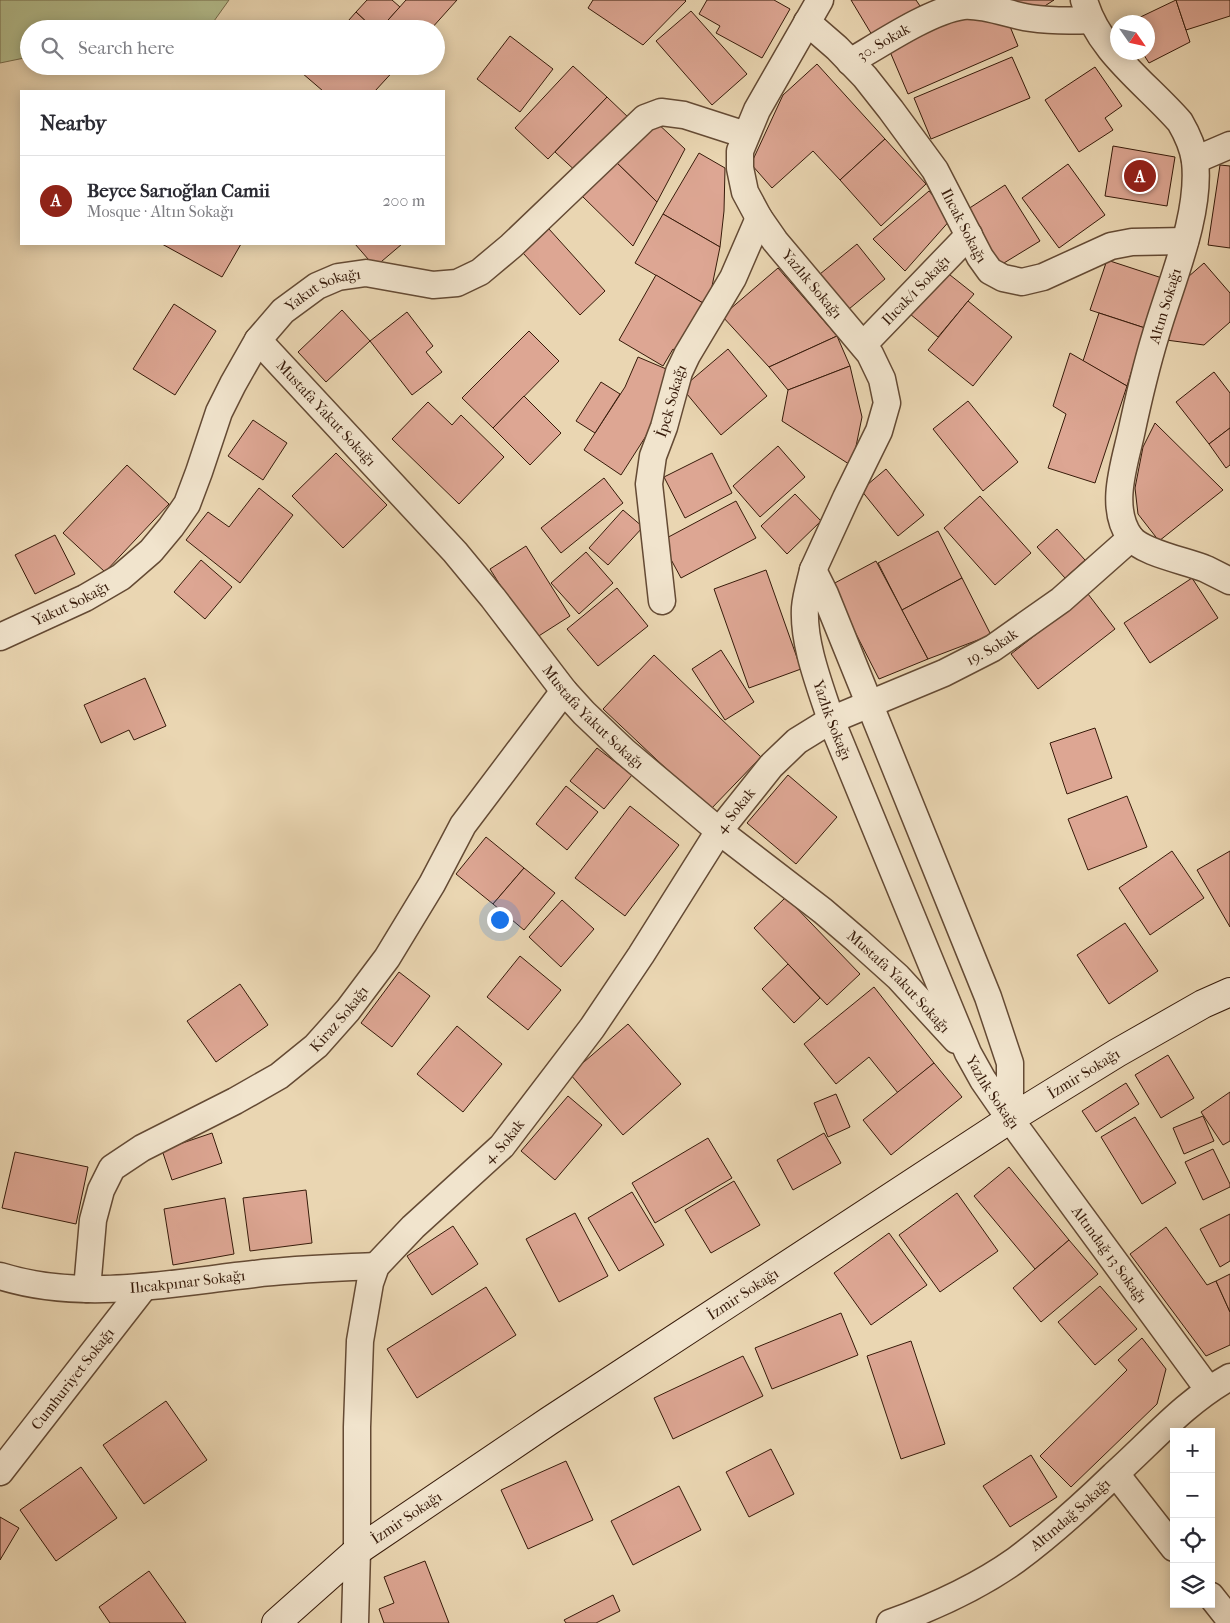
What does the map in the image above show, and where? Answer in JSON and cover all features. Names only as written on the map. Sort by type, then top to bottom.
[{"type":"street","name":"Yazlık Sokağı","points":[[820,0],[758,110],[740,151],[740,168],[745,192],[759,218],[780,247],[870,354],[882,379],[887,403],[879,431],[842,506],[807,590],[805,609],[806,637],[831,720],[968,1053],[983,1080],[1010,1119]]},
{"type":"street","name":"30. Sokak","points":[[850,62],[939,13],[964,6],[987,8],[1031,18],[1062,21],[1088,10]]},
{"type":"street","name":"Altın Sokağı","points":[[1088,10],[1105,42],[1180,122],[1189,138],[1195,160],[1194,196],[1185,240],[1155,336],[1122,470],[1119,501],[1122,523],[1131,538]]},
{"type":"street","name":"Ilıcak Sokağı","points":[[807,22],[837,48],[892,110],[935,170],[990,271],[1004,278],[1022,282],[1043,278],[1111,246],[1132,242],[1185,240]]},
{"type":"street","name":"Yakut Sokağı","points":[[0,637],[85,598],[121,577],[151,551],[187,504],[200,472],[219,412],[258,340],[282,311],[317,286],[338,277],[366,274],[434,285],[457,283],[480,272],[511,246],[646,118],[661,112],[684,114],[746,135]]},
{"type":"street","points":[[1195,160],[1230,145]]},
{"type":"street","name":"İpek Sokağı","points":[[662,601],[649,484],[653,456],[664,428],[679,372],[687,355],[733,278],[759,218]]},
{"type":"street","name":"Ilıcak/1 Sokağı","points":[[863,345],[969,235]]},
{"type":"street","name":"Mustafa Yakut Sokağı","points":[[258,340],[455,552],[493,598],[564,691],[624,751],[719,831],[823,911],[858,941],[898,977],[968,1053]]},
{"type":"street","points":[[1131,538],[1149,550],[1205,569],[1230,581]]},
{"type":"street","name":"19. Sokak","points":[[831,720],[944,673],[993,648],[1061,600],[1131,538]]},
{"type":"street","name":"Yazlık Sokağı","points":[[814,570],[1006,1046],[1010,1063],[1010,1119]]},
{"type":"street","name":"Kiraz Sokağı","points":[[87,1289],[93,1220],[101,1190],[112,1168],[142,1148],[235,1101],[279,1076],[316,1046],[348,1010],[387,958],[432,884],[463,825],[564,691]]},
{"type":"street","name":"4. Sokak","points":[[355,1623],[360,1341],[370,1283],[376,1266],[413,1227],[502,1146],[592,1028],[641,956],[719,831],[778,760],[798,741],[831,720]]},
{"type":"street","name":"İzmir Sokağı","points":[[276,1623],[357,1550],[550,1421],[1010,1119],[1117,1053],[1203,1004],[1230,992]]},
{"type":"street","name":"Altındağ 13 Sokağı","points":[[1010,1119],[1219,1383]]},
{"type":"street","name":"Ilıcakpınar Sokağı","points":[[0,1276],[52,1286],[87,1289],[144,1287],[304,1269],[376,1266]]},
{"type":"street","name":"Cumhuriyet Sokağı","points":[[0,1472],[144,1287]]},
{"type":"street","name":"Altındağ Sokağı","points":[[890,1623],[918,1613],[971,1588],[1015,1561],[1056,1528],[1116,1474],[1171,1420],[1219,1383]]},
{"type":"street","points":[[1116,1474],[1170,1543]]},
{"type":"street","points":[[1215,1601],[1230,1620]]},
{"type":"green space","points":[[0,0],[229,0],[215,20],[20,20],[20,59],[0,63]]},
{"type":"building","points":[[367,0],[392,0],[400,7],[388,20],[364,20],[356,12]]},
{"type":"building","points":[[406,0],[457,0],[439,20],[388,20]]},
{"type":"building","points":[[593,0],[686,1],[643,45],[588,8]]},
{"type":"building","points":[[707,0],[774,0],[790,9],[762,58],[716,33],[720,26],[699,14]]},
{"type":"building","points":[[851,0],[916,0],[920,6],[872,35]]},
{"type":"building","points":[[1000,0],[1054,0],[1037,11]]},
{"type":"building","points":[[1176,0],[1190,42],[1155,60],[1155,15],[1145,15]]},
{"type":"building","points":[[1176,0],[1230,0],[1230,16],[1186,30]]},
{"type":"building","points":[[691,11],[747,74],[712,105],[656,41]]},
{"type":"building","points":[[356,12],[364,20],[349,20]]},
{"type":"building","points":[[965,14],[1009,24],[1018,46],[908,94],[888,47]]},
{"type":"building","points":[[510,36],[553,69],[520,112],[477,79]]},
{"type":"building","points":[[1012,57],[1030,98],[931,139],[914,98]]},
{"type":"building","points":[[817,64],[885,139],[840,180],[813,151],[772,188],[751,164],[783,95]]},
{"type":"building","points":[[573,66],[607,97],[548,159],[515,128]]},
{"type":"building","points":[[1095,67],[1122,106],[1105,118],[1113,130],[1079,152],[1045,100]]},
{"type":"building","points":[[304,75],[390,75],[376,90],[322,90]]},
{"type":"building","points":[[607,97],[630,119],[579,174],[555,152]]},
{"type":"building","points":[[655,121],[685,149],[657,202],[615,161]]},
{"type":"building","points":[[885,139],[926,184],[881,226],[840,180]]},
{"type":"building","points":[[1113,146],[1175,157],[1167,206],[1105,196]]},
{"type":"building","points":[[699,153],[725,168],[724,211],[720,247],[663,214]]},
{"type":"building","points":[[615,161],[657,202],[633,246],[581,195]]},
{"type":"building","points":[[1068,164],[1105,215],[1059,248],[1022,198]]},
{"type":"building","points":[[1220,165],[1230,166],[1230,248],[1208,245]]},
{"type":"building","points":[[1005,185],[1040,241],[999,266],[965,211]]},
{"type":"building","points":[[929,191],[952,218],[905,271],[873,239]]},
{"type":"building","points":[[663,214],[720,247],[708,306],[635,263]]},
{"type":"building","points":[[549,229],[605,291],[580,315],[523,253]]},
{"type":"building","points":[[857,244],[885,279],[849,309],[820,274]]},
{"type":"building","points":[[164,245],[240,245],[222,277]]},
{"type":"building","points":[[356,245],[401,245],[375,267]]},
{"type":"building","points":[[1107,260],[1162,278],[1145,328],[1090,310]]},
{"type":"building","points":[[1204,263],[1230,293],[1230,322],[1204,345],[1166,340],[1180,284]]},
{"type":"building","points":[[778,268],[837,336],[769,367],[722,316]]},
{"type":"building","points":[[945,271],[974,294],[938,337],[910,314]]},
{"type":"building","points":[[656,275],[708,306],[680,354],[673,349],[663,366],[619,340]]},
{"type":"building","points":[[968,301],[1012,337],[973,386],[928,350]]},
{"type":"building","points":[[174,304],[216,331],[175,395],[133,369]]},
{"type":"building","points":[[342,310],[370,341],[326,382],[298,352]]},
{"type":"building","points":[[407,312],[433,346],[426,352],[442,372],[412,395],[370,341]]},
{"type":"building","points":[[1099,313],[1145,328],[1127,386],[1083,361]]},
{"type":"building","points":[[529,331],[559,361],[493,428],[462,398]]},
{"type":"building","points":[[837,336],[850,366],[788,390],[769,367]]},
{"type":"building","points":[[728,349],[767,396],[721,435],[682,388]]},
{"type":"building","points":[[1070,353],[1127,386],[1095,483],[1048,468],[1066,414],[1053,406]]},
{"type":"building","points":[[638,357],[671,371],[662,411],[621,475],[584,450],[625,387]]},
{"type":"building","points":[[850,366],[862,417],[852,466],[782,421],[788,390]]},
{"type":"building","points":[[1214,372],[1230,393],[1230,428],[1209,444],[1176,402]]},
{"type":"building","points":[[601,382],[620,394],[595,433],[576,421]]},
{"type":"building","points":[[524,396],[561,433],[530,465],[493,428]]},
{"type":"building","points":[[968,401],[1018,462],[983,491],[933,429]]},
{"type":"building","points":[[428,402],[452,425],[461,415],[504,457],[459,504],[392,439]]},
{"type":"building","points":[[253,420],[287,443],[263,480],[228,456]]},
{"type":"building","points":[[1155,423],[1223,490],[1159,541],[1138,514],[1135,488],[1143,447]]},
{"type":"building","points":[[1230,428],[1230,465],[1226,468],[1209,444]]},
{"type":"building","points":[[778,446],[805,477],[760,517],[733,486]]},
{"type":"building","points":[[336,453],[387,505],[343,548],[292,496]]},
{"type":"building","points":[[712,453],[732,493],[685,518],[664,477]]},
{"type":"building","points":[[127,465],[169,504],[105,572],[63,533]]},
{"type":"building","points":[[886,469],[924,515],[898,536],[861,490]]},
{"type":"building","points":[[604,478],[623,503],[561,553],[541,528]]},
{"type":"building","points":[[259,488],[293,515],[240,583],[186,540],[208,512],[229,527]]},
{"type":"building","points":[[795,494],[821,521],[787,554],[761,526]]},
{"type":"building","points":[[980,496],[1031,553],[995,585],[944,528]]},
{"type":"building","points":[[736,501],[756,538],[681,578],[661,541]]},
{"type":"building","points":[[623,510],[643,527],[608,565],[589,548]]},
{"type":"building","points":[[1057,529],[1085,560],[1065,578],[1037,547]]},
{"type":"building","points":[[938,531],[962,578],[902,610],[878,563]]},
{"type":"building","points":[[55,535],[75,574],[35,594],[15,555]]},
{"type":"building","points":[[526,546],[570,616],[534,639],[490,569]]},
{"type":"building","points":[[586,552],[613,583],[579,614],[551,583]]},
{"type":"building","points":[[201,560],[232,587],[205,619],[174,592]]},
{"type":"building","points":[[876,561],[928,659],[879,679],[831,585]]},
{"type":"building","points":[[766,570],[801,669],[749,688],[714,589]]},
{"type":"building","points":[[962,578],[991,635],[928,659],[902,610]]},
{"type":"building","points":[[1192,578],[1218,618],[1150,663],[1124,623]]},
{"type":"building","points":[[617,588],[648,626],[598,666],[567,629]]},
{"type":"building","points":[[1088,594],[1115,629],[1038,689],[1011,654]]},
{"type":"building","points":[[721,650],[754,702],[725,720],[692,669]]},
{"type":"building","points":[[654,655],[761,757],[710,810],[603,709]]},
{"type":"building","points":[[145,678],[166,726],[134,740],[129,730],[101,743],[84,705]]},
{"type":"building","points":[[1095,728],[1112,778],[1067,794],[1050,743]]},
{"type":"building","points":[[597,748],[632,775],[604,809],[570,781]]},
{"type":"building","points":[[788,775],[837,817],[796,864],[747,823]]},
{"type":"building","points":[[566,786],[598,812],[567,850],[536,824]]},
{"type":"building","points":[[1127,796],[1147,847],[1088,870],[1068,819]]},
{"type":"building","points":[[630,806],[679,845],[625,916],[575,878]]},
{"type":"building","points":[[486,837],[524,868],[493,904],[456,874]]},
{"type":"building","points":[[1172,851],[1204,898],[1150,935],[1119,888]]},
{"type":"building","points":[[1230,851],[1230,927],[1197,870]]},
{"type":"building","points":[[524,868],[555,893],[524,930],[493,904]]},
{"type":"building","points":[[786,897],[860,974],[827,1005],[754,928]]},
{"type":"building","points":[[562,900],[594,929],[561,967],[529,937]]},
{"type":"building","points":[[1125,923],[1158,971],[1109,1004],[1077,955]]},
{"type":"building","points":[[520,956],[561,990],[528,1030],[487,997]]},
{"type":"building","points":[[788,964],[820,998],[794,1023],[762,989]]},
{"type":"building","points":[[399,972],[430,996],[392,1047],[361,1023]]},
{"type":"building","points":[[240,984],[268,1025],[216,1062],[187,1021]]},
{"type":"building","points":[[874,987],[934,1063],[898,1093],[869,1057],[836,1084],[804,1044]]},
{"type":"building","points":[[628,1024],[681,1084],[623,1135],[570,1074]]},
{"type":"building","points":[[457,1026],[502,1064],[463,1112],[417,1074]]},
{"type":"building","points":[[1168,1055],[1194,1098],[1161,1118],[1135,1075]]},
{"type":"building","points":[[934,1063],[962,1097],[891,1155],[863,1120]]},
{"type":"building","points":[[1126,1083],[1139,1104],[1096,1132],[1082,1111]]},
{"type":"building","points":[[1230,1092],[1230,1141],[1223,1145],[1201,1112]]},
{"type":"building","points":[[836,1094],[850,1127],[828,1137],[814,1103]]},
{"type":"building","points":[[568,1096],[602,1125],[555,1180],[521,1151]]},
{"type":"building","points":[[1203,1116],[1214,1141],[1184,1154],[1173,1128]]},
{"type":"building","points":[[1135,1117],[1176,1183],[1142,1204],[1101,1137]]},
{"type":"building","points":[[212,1133],[222,1163],[172,1180],[162,1150]]},
{"type":"building","points":[[824,1133],[841,1163],[793,1190],[777,1160]]},
{"type":"building","points":[[708,1138],[732,1178],[655,1223],[632,1183]]},
{"type":"building","points":[[1213,1149],[1230,1187],[1203,1200],[1185,1162]]},
{"type":"building","points":[[15,1152],[88,1167],[76,1224],[2,1208]]},
{"type":"building","points":[[1009,1167],[1069,1240],[1035,1269],[974,1196]]},
{"type":"building","points":[[734,1181],[760,1225],[711,1253],[685,1210]]},
{"type":"building","points":[[306,1190],[312,1243],[250,1251],[243,1198]]},
{"type":"building","points":[[632,1192],[664,1245],[619,1271],[588,1218]]},
{"type":"building","points":[[957,1193],[998,1251],[940,1292],[899,1235]]},
{"type":"building","points":[[225,1198],[234,1254],[173,1265],[164,1209]]},
{"type":"building","points":[[575,1213],[608,1276],[559,1302],[526,1239]]},
{"type":"building","points":[[1230,1214],[1230,1261],[1220,1267],[1200,1229]]},
{"type":"building","points":[[453,1226],[478,1264],[432,1295],[407,1256]]},
{"type":"building","points":[[1166,1227],[1207,1285],[1216,1281],[1230,1312],[1230,1345],[1206,1356],[1130,1254]]},
{"type":"building","points":[[889,1233],[927,1285],[871,1325],[834,1273]]},
{"type":"building","points":[[1069,1240],[1098,1274],[1041,1322],[1013,1288]]},
{"type":"building","points":[[1230,1274],[1230,1312],[1216,1281]]},
{"type":"building","points":[[1100,1286],[1137,1329],[1095,1365],[1058,1322]]},
{"type":"building","points":[[486,1287],[516,1335],[417,1398],[387,1349]]},
{"type":"building","points":[[841,1313],[858,1355],[772,1389],[755,1348]]},
{"type":"building","points":[[1142,1338],[1166,1369],[1157,1404],[1071,1487],[1040,1456],[1127,1370],[1118,1360]]},
{"type":"building","points":[[911,1341],[945,1444],[901,1459],[867,1356]]},
{"type":"building","points":[[743,1356],[763,1396],[673,1439],[654,1398]]},
{"type":"building","points":[[166,1401],[207,1460],[144,1504],[103,1445]]},
{"type":"building","points":[[771,1449],[794,1494],[749,1517],[726,1472]]},
{"type":"building","points":[[1031,1455],[1057,1497],[1010,1527],[983,1486]]},
{"type":"building","points":[[566,1461],[593,1520],[528,1549],[501,1490]]},
{"type":"building","points":[[81,1467],[117,1518],[56,1561],[20,1510]]},
{"type":"building","points":[[679,1486],[701,1530],[633,1565],[611,1521]]},
{"type":"building","points":[[0,1517],[19,1528],[0,1560]]},
{"type":"building","points":[[425,1561],[449,1623],[384,1623],[379,1609],[394,1603],[384,1577]]},
{"type":"building","points":[[149,1571],[186,1623],[110,1623],[99,1607]]},
{"type":"building","points":[[613,1595],[620,1611],[596,1623],[566,1623],[564,1620]]},
{"type":"place","name":"Beyce Sarıoğlan Camii","points":[[1140,176]]}]
